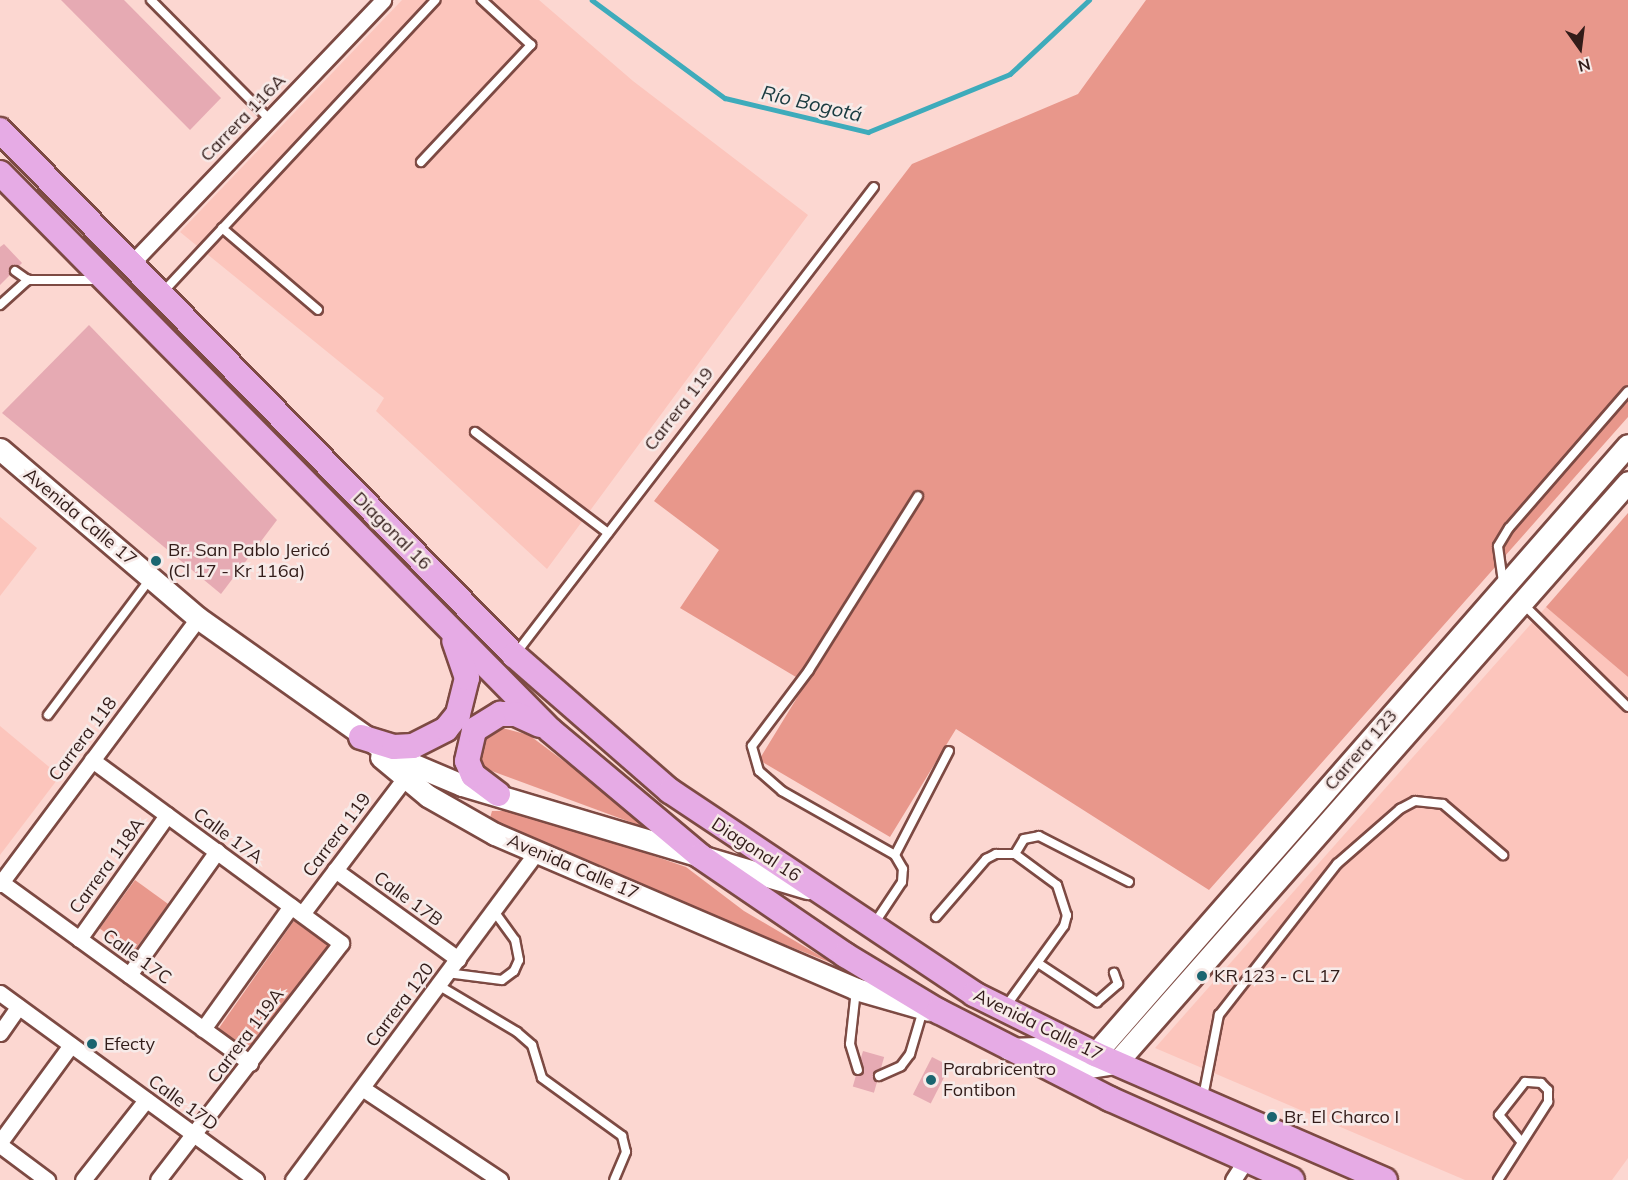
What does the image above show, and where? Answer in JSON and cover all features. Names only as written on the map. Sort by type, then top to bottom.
[{"type":"main road","name":"Diagonal 16","points":[[0,130],[514,655],[670,791],[819,891]]},
{"type":"main road","name":"Diagonal 16","points":[[0,173],[449,631],[550,730],[700,856]]},
{"type":"main road","points":[[361,737],[394,747],[413,746],[446,729],[461,705],[467,678],[449,631]]},
{"type":"main road","points":[[498,794],[473,775],[467,761],[474,730],[500,714],[516,714],[550,730]]},
{"type":"main road","name":"Avenida Calle 17","points":[[700,856],[844,956],[931,1010],[1239,1170],[1292,1180]]},
{"type":"main road","name":"Avenida Calle 17","points":[[819,891],[1003,1010],[1105,1058],[1385,1180]]},
{"type":"street","name":"Carrera 116A","points":[[131,264],[383,0]]},
{"type":"street","name":"Carrera 123","points":[[1105,1058],[1504,586],[1628,445]]},
{"type":"street","name":"Avenida Calle 17","points":[[0,449],[198,618],[361,737],[404,779],[482,827],[856,989],[931,1010]]},
{"type":"street","name":"Carrera 123","points":[[1105,1058],[1522,603],[1628,482]]},
{"type":"street","points":[[1504,586],[1522,603]]},
{"type":"street","name":"Carrera 118","points":[[1,883],[198,618]]},
{"type":"street","name":"Avenida Calle 17","points":[[361,737],[427,772],[819,891]]},
{"type":"street","name":"Calle 17A","points":[[92,760],[341,943]]},
{"type":"street","name":"Carrera 119","points":[[203,1029],[296,910],[335,870],[404,779]]},
{"type":"street","points":[[482,827],[483,812],[498,794]]},
{"type":"street","name":"Carrera 118A","points":[[79,939],[167,815]]},
{"type":"street","points":[[129,975],[216,851]]},
{"type":"street","name":"Carrera 120","points":[[293,1180],[537,852]]},
{"type":"street","name":"Calle 17B","points":[[335,870],[458,959]]},
{"type":"street","name":"Calle 17C","points":[[1,883],[250,1063]]},
{"type":"street","name":"Carrera 119A","points":[[158,1180],[195,1136],[341,943]]},
{"type":"street","name":"Calle 17D","points":[[0,993],[256,1180]]},
{"type":"street","points":[[0,1033],[18,1007]]},
{"type":"street","points":[[47,1180],[0,1143],[71,1046]]},
{"type":"street","points":[[1009,1049],[1044,1047],[1084,1068],[1105,1058]]},
{"type":"street","points":[[362,1088],[500,1180]]},
{"type":"street","points":[[83,1180],[146,1100]]},
{"type":"lane","points":[[160,294],[435,0]]},
{"type":"lane","points":[[421,162],[531,45],[482,0]]},
{"type":"lane","points":[[157,2],[269,119]]},
{"type":"lane","name":"Carrera 119","points":[[514,655],[874,187]]},
{"type":"lane","points":[[222,228],[318,310]]},
{"type":"lane","points":[[15,271],[28,280],[105,280]]},
{"type":"lane","points":[[0,305],[28,280]]},
{"type":"lane","points":[[1504,586],[1498,546],[1509,528],[1628,391]]},
{"type":"lane","points":[[475,432],[608,533]]},
{"type":"lane","points":[[873,925],[902,882],[903,869],[895,855],[782,791],[759,771],[753,746],[810,670],[918,496]]},
{"type":"lane","points":[[48,715],[151,578]]},
{"type":"lane","points":[[1522,603],[1578,652],[1628,707]]},
{"type":"lane","points":[[895,855],[949,750]]},
{"type":"lane","points":[[1202,1100],[1219,1015],[1337,864],[1400,809],[1415,801],[1443,804],[1503,855]]},
{"type":"lane","points":[[1015,854],[1024,839],[1039,836],[1129,882]]},
{"type":"lane","points":[[936,917],[986,859],[1015,854],[1057,885],[1064,899],[1064,926],[1003,1010]]},
{"type":"lane","points":[[443,979],[502,980],[514,971],[519,960],[515,940],[494,911]]},
{"type":"lane","points":[[1038,963],[1097,1002],[1118,984],[1114,974]]},
{"type":"lane","points":[[443,979],[532,1045],[542,1078],[621,1136],[626,1152],[614,1180]]},
{"type":"lane","points":[[856,989],[850,1044],[858,1070]]},
{"type":"lane","points":[[879,1076],[901,1066],[910,1054],[931,1010]]},
{"type":"lane","points":[[1498,1180],[1548,1102],[1548,1090],[1541,1083],[1525,1082],[1499,1115],[1522,1142]]},
{"type":"shaded area","points":[[402,0],[539,0],[633,81],[808,215],[547,569],[376,411],[384,398],[180,232]]},
{"type":"shaded area","points":[[1146,0],[1628,0],[1628,417],[1209,890],[956,729],[890,837],[759,760],[806,683],[680,608],[719,550],[654,501],[912,164],[1078,94]]},
{"type":"shaded area","points":[[1628,513],[1628,677],[1546,607]]},
{"type":"shaded area","points":[[0,517],[37,548],[0,596]]},
{"type":"shaded area","points":[[1546,607],[1628,677],[1628,1158],[1612,1180],[1465,1180],[1155,1048]]},
{"type":"shaded area","points":[[0,726],[60,776],[0,855]]},
{"type":"shaded area","points":[[494,726],[529,735],[660,833],[481,767],[476,759],[481,732]]},
{"type":"shaded area","points":[[492,811],[511,811],[590,834],[686,867],[744,911],[834,964],[622,880],[496,824],[490,818]]},
{"type":"shaded area","points":[[135,880],[168,904],[133,953],[100,929]]},
{"type":"shaded area","points":[[296,918],[333,944],[255,1055],[218,1029]]},
{"type":"building","points":[[61,0],[124,0],[221,98],[190,130]]},
{"type":"building","points":[[4,244],[22,263],[0,285],[0,247]]},
{"type":"building","points":[[89,325],[277,520],[221,594],[2,413]]},
{"type":"building","points":[[863,1051],[884,1057],[874,1093],[853,1087]]},
{"type":"building","name":"Parabricentro Fontibon","points":[[932,1057],[950,1066],[931,1104],[913,1094]]},
{"type":"waterway","name":"Río Bogotá","points":[[592,0],[725,98],[868,132],[1010,74],[1089,0]]},
{"type":"place","name":"Br. San Pablo Jericó (Cl 17 - Kr 116a)","points":[[156,561]]},
{"type":"place","name":"KR 123 - CL 17","points":[[1202,976]]},
{"type":"place","name":"Efecty","points":[[92,1044]]},
{"type":"place","name":"Parabricentro Fontibon","points":[[931,1080]]},
{"type":"place","name":"Br. El Charco I","points":[[1272,1117]]}]
